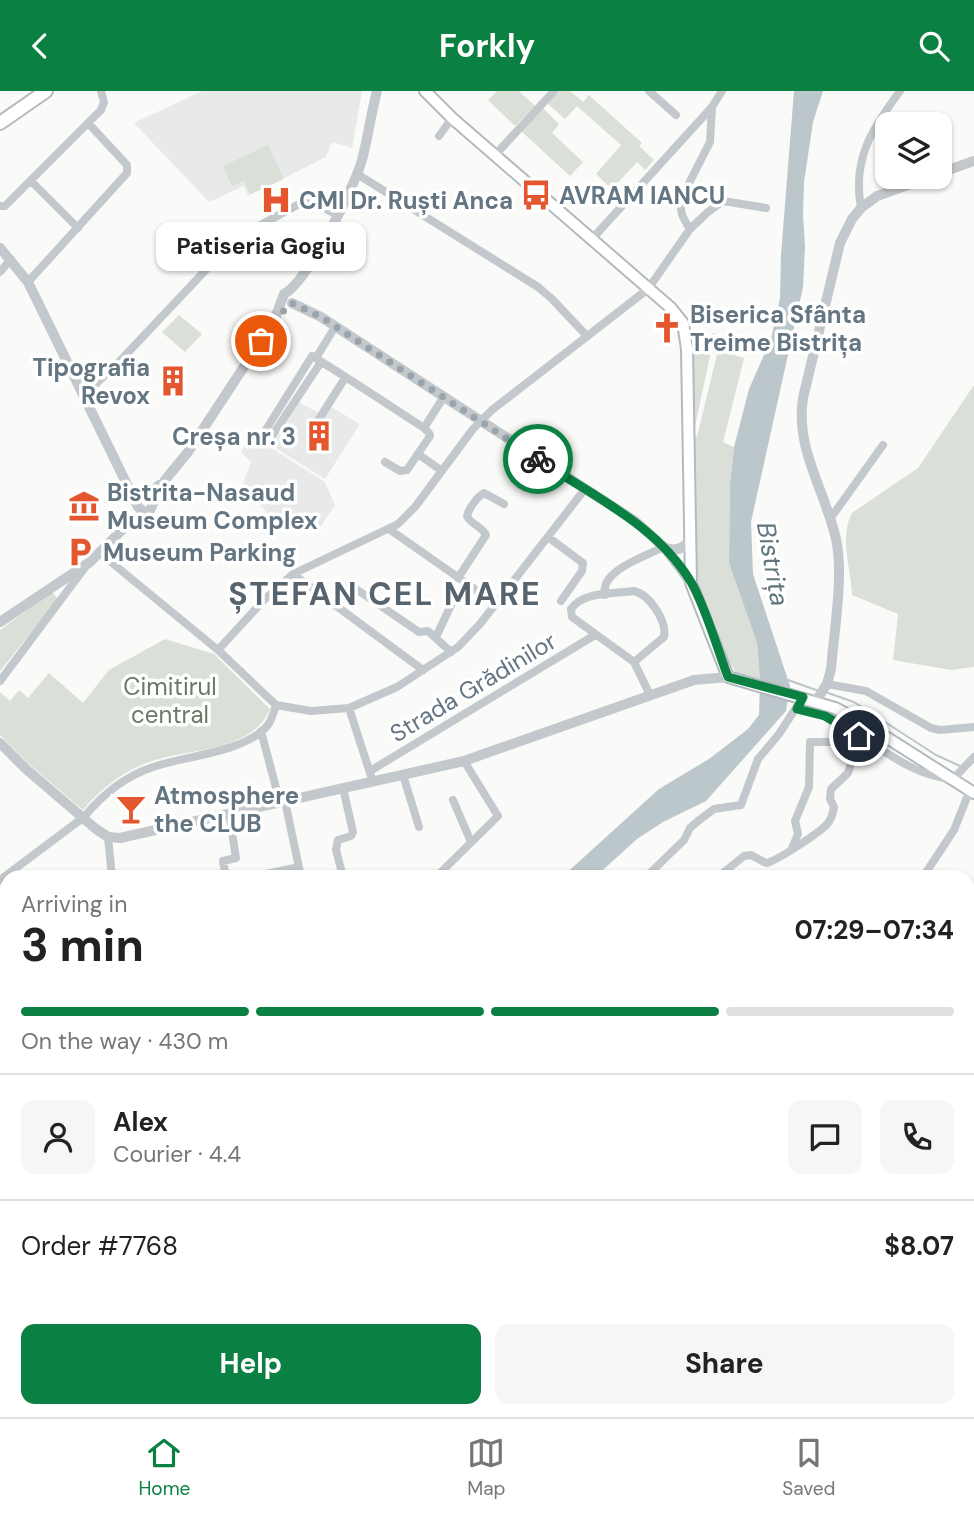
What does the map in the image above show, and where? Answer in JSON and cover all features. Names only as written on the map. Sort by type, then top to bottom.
[{"type":"main road","points":[[1,116],[34,91]]},
{"type":"main road","points":[[1,116],[46,91]]},
{"type":"main road","points":[[425,91],[452,118],[671,308],[683,323],[686,333],[691,583],[728,677],[817,699],[957,774],[972,792]]},
{"type":"street","points":[[0,207],[5,206],[31,181],[103,106],[102,91]]},
{"type":"street","points":[[495,155],[554,91]]},
{"type":"street","points":[[649,91],[676,114]]},
{"type":"street","points":[[591,240],[712,107],[722,91]]},
{"type":"street","points":[[861,208],[858,192],[859,164],[878,120],[900,91]]},
{"type":"street","points":[[0,622],[100,553],[129,523],[188,452],[291,298],[337,215],[357,174],[376,92]]},
{"type":"street","points":[[690,229],[682,216],[680,206],[710,142],[712,107]]},
{"type":"street","points":[[439,136],[452,118]]},
{"type":"street","points":[[28,282],[128,170],[127,165],[88,123]]},
{"type":"street","points":[[952,168],[974,160]]},
{"type":"street","points":[[357,174],[537,287],[587,336]]},
{"type":"street","points":[[31,181],[78,228]]},
{"type":"street","points":[[817,699],[826,685],[831,669],[839,565],[830,519],[806,455],[800,416],[841,243],[861,208],[877,196],[897,189]]},
{"type":"street","points":[[218,650],[264,600],[293,574],[389,529],[407,516],[481,421],[648,289],[690,229],[708,212],[723,201],[766,208]]},
{"type":"street","points":[[84,395],[119,362],[235,239],[301,203],[317,204],[337,215]]},
{"type":"street","points":[[0,249],[28,282],[127,482],[143,504]]},
{"type":"street","points":[[0,272],[11,259]]},
{"type":"street","points":[[291,298],[635,521],[664,547],[691,583]]},
{"type":"street","points":[[335,327],[319,360],[270,439],[263,438],[262,433],[310,357],[319,360],[424,428],[430,436],[405,471],[385,463]]},
{"type":"street","points":[[319,419],[345,378]]},
{"type":"street","points":[[424,428],[443,398]]},
{"type":"street","points":[[830,519],[883,445]]},
{"type":"street","points":[[418,454],[443,471]]},
{"type":"street","points":[[100,553],[218,650],[276,705],[310,711],[349,708],[397,687],[452,652],[480,624],[585,489]]},
{"type":"street","points":[[458,577],[486,535],[468,518],[469,510],[484,493],[504,504]]},
{"type":"street","points":[[389,529],[496,604]]},
{"type":"street","points":[[548,537],[583,563],[582,571],[561,601]]},
{"type":"street","points":[[605,595],[603,588],[608,577],[664,547],[682,549],[690,539]]},
{"type":"street","points":[[0,681],[90,562]]},
{"type":"street","points":[[293,574],[423,670]]},
{"type":"street","points":[[333,602],[343,589],[354,587],[419,632],[427,630],[452,652]]},
{"type":"street","name":"Strada Grădinilor","points":[[634,662],[664,637],[664,623],[641,593],[634,591],[584,597],[577,601],[571,608],[572,617],[634,662],[650,695]]},
{"type":"street","points":[[436,637],[452,603]]},
{"type":"street","name":"Strada Grădinilor","points":[[371,777],[596,635]]},
{"type":"street","points":[[0,743],[26,769],[108,837],[132,837],[343,789],[371,777],[402,775],[464,761],[694,680],[728,677]]},
{"type":"street","points":[[826,685],[866,691],[931,728],[951,730],[974,727]]},
{"type":"street","points":[[653,870],[684,840],[690,828],[714,809],[741,805],[758,759],[797,709],[797,695]]},
{"type":"street","points":[[13,870],[84,817],[94,804],[131,777],[165,763],[235,745],[268,725],[276,705]]},
{"type":"street","points":[[349,708],[371,777]]},
{"type":"street","points":[[797,709],[825,716],[858,739],[941,778],[957,774],[972,759]]},
{"type":"street","points":[[261,731],[283,802],[300,870]]},
{"type":"street","points":[[727,870],[744,856],[751,855],[762,862],[771,863],[807,840],[830,820],[834,807],[830,799],[831,789],[848,773],[858,739]]},
{"type":"street","points":[[792,848],[798,834],[795,821],[809,787],[810,742],[858,739]]},
{"type":"street","points":[[443,870],[496,821],[498,814],[464,761]]},
{"type":"street","points":[[402,775],[419,827]]},
{"type":"street","points":[[341,870],[336,846],[338,840],[351,836],[353,832],[343,789]]},
{"type":"street","points":[[928,870],[954,830],[972,792]]},
{"type":"street","points":[[453,800],[471,842]]},
{"type":"street","points":[[225,870],[223,861],[236,859],[229,813]]},
{"type":"street","points":[[108,837],[111,870]]},
{"type":"shaded area","points":[[202,91],[362,91],[352,148],[332,142],[326,157],[248,196],[244,186],[209,202],[134,123]]},
{"type":"shaded area","points":[[794,91],[823,91],[813,122],[804,182],[803,287],[751,522],[753,574],[790,686],[786,711],[706,801],[663,822],[637,839],[603,870],[570,870],[659,789],[709,759],[748,729],[759,715],[757,643],[729,563],[730,484],[734,447],[749,389],[771,339],[780,298]]},
{"type":"shaded area","points":[[298,402],[325,416],[331,407],[360,424],[325,479],[272,446]]},
{"type":"shaded area","points":[[251,435],[325,482],[335,505],[317,532],[277,525],[243,484],[251,462],[241,452]]},
{"type":"green space","points":[[497,91],[519,91],[535,106],[515,126],[488,100]]},
{"type":"green space","points":[[559,91],[570,91],[583,102],[589,95],[642,143],[639,146],[654,160],[645,170],[637,162],[612,189],[596,174],[621,145],[577,106],[565,119],[547,103]]},
{"type":"green space","points":[[542,107],[559,124],[552,133],[583,162],[570,176],[521,131]]},
{"type":"green space","points":[[268,145],[284,179],[250,194],[244,181],[232,186],[223,166]]},
{"type":"green space","points":[[179,315],[202,334],[185,352],[162,332]]},
{"type":"green space","points":[[715,332],[693,436],[697,437],[718,350],[744,358],[723,442],[734,447],[730,484],[729,563],[757,643],[760,680],[737,674],[730,663],[706,610],[696,569],[690,349]]},
{"type":"green space","points":[[974,385],[974,667],[951,670],[893,660],[898,614],[852,595],[846,543],[848,523],[852,513],[918,468]]},
{"type":"green space","points":[[52,592],[58,599],[0,671],[0,630]]},
{"type":"green space","name":"Cimitirul central","points":[[165,639],[214,654],[270,709],[261,723],[249,734],[234,741],[149,762],[131,770],[113,781],[83,810],[0,735],[0,692],[10,701],[19,690],[28,698],[49,673],[83,703],[109,670]]},
{"type":"waterway","points":[[788,680],[819,691]]},
{"type":"waterway","points":[[828,693],[854,702],[936,755],[960,766]]},
{"type":"way so far","points":[[261,341],[275,319],[292,303],[321,317],[538,459]]},
{"type":"place","name":"AVRAM IANCU","points":[[536,195]]},
{"type":"place","name":"CMI Dr. Ruști Anca","points":[[276,200]]},
{"type":"place","name":"Biserica Sfânta Treime Bistrița","points":[[667,328]]},
{"type":"place","name":"Patiseria Gogiu","points":[[261,341]]},
{"type":"place","name":"Tipografia Revox","points":[[173,381]]},
{"type":"place","name":"Creșa nr. 3","points":[[319,436]]},
{"type":"place","name":"Bistrita-Nasaud Museum Complex","points":[[84,506]]},
{"type":"place","name":"Museum Parking","points":[[80,552]]},
{"type":"place","name":"Atmosphere the CLUB","points":[[131,809]]},
{"type":"district","name":"ȘTEFAN CEL MARE","points":[[385,594]]},
{"type":"route","points":[[538,459],[635,521],[664,547],[695,591],[728,677],[803,697],[797,709],[835,720],[859,736]]},
{"type":"water label","name":"Bistrița","points":[[773,564]]}]
